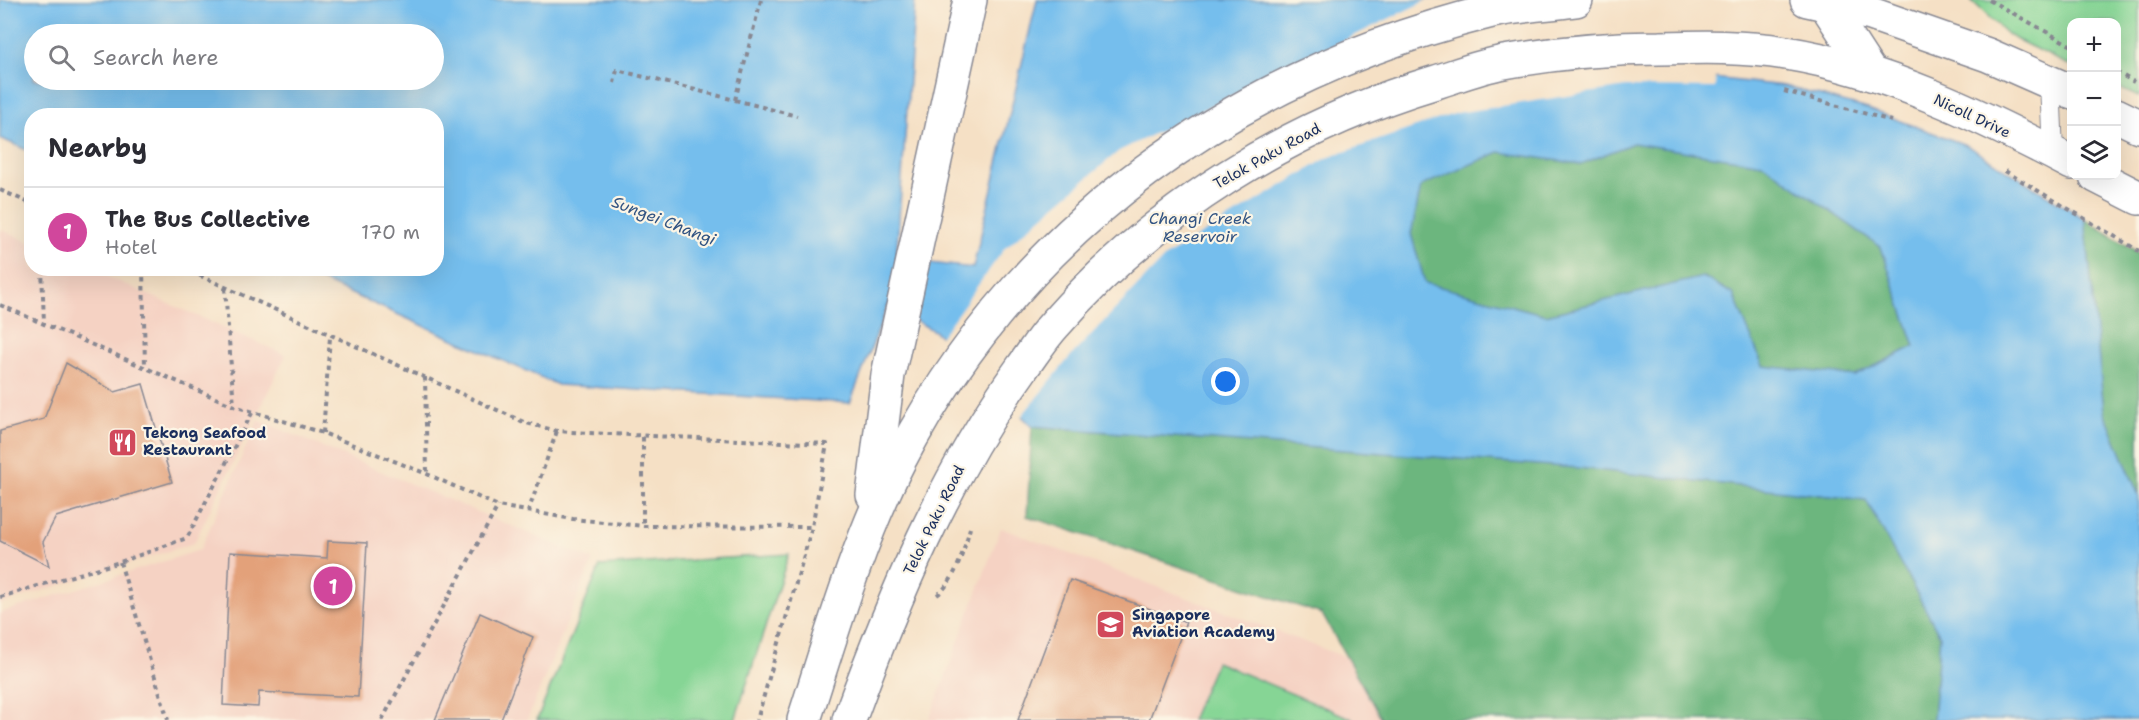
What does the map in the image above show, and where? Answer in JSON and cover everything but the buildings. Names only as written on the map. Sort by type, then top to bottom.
[{"type":"main road","points":[[869,531],[888,375],[915,260],[970,0]]},
{"type":"main road","points":[[804,720],[869,531],[900,461],[943,385],[988,321],[1027,276],[1078,225],[1197,133],[1274,89],[1357,52],[1493,11],[1576,0]]},
{"type":"main road","points":[[1819,1],[1870,7],[2061,87]]},
{"type":"main road","points":[[1819,1],[1871,74]]},
{"type":"main road","points":[[1824,62],[1847,38],[1870,7]]},
{"type":"main road","name":"Telok Paku Road","points":[[849,720],[880,633],[954,473],[1005,391],[1053,326],[1103,274],[1158,225],[1226,175],[1311,130],[1399,93],[1500,63],[1612,48],[1721,46],[1787,53],[1824,62]]},
{"type":"main road","name":"Nicoll Drive","points":[[1824,62],[1906,85],[2062,158]]},
{"type":"main road","points":[[2121,117],[2139,126]]},
{"type":"main road","points":[[2104,180],[2139,198]]},
{"type":"lane","points":[[2061,87],[2062,158]]},
{"type":"path","points":[[735,100],[761,0]]},
{"type":"path","points":[[1989,0],[2067,43]]},
{"type":"path","points":[[614,83],[617,70],[797,116]]},
{"type":"path","points":[[2121,75],[2139,85]]},
{"type":"path","points":[[1778,89],[1899,123]]},
{"type":"path","points":[[1997,166],[2139,251]]},
{"type":"path","points":[[0,190],[24,200]]},
{"type":"path","points":[[42,276],[44,324]]},
{"type":"path","points":[[143,276],[145,367]]},
{"type":"path","points":[[200,276],[330,337],[526,423],[557,430],[643,437],[827,444],[812,527],[757,720]]},
{"type":"path","points":[[225,288],[234,406]]},
{"type":"path","points":[[0,305],[234,406],[323,433],[427,474],[498,506],[528,512],[643,526],[812,527]]},
{"type":"path","points":[[323,433],[330,337]]},
{"type":"path","points":[[425,377],[427,474]]},
{"type":"path","points":[[0,597],[120,562],[187,538],[252,413]]},
{"type":"path","points":[[528,512],[557,430]]},
{"type":"path","points":[[643,437],[643,526]]},
{"type":"path","points":[[382,720],[498,506]]},
{"type":"path","points":[[120,562],[168,720]]},
{"type":"shaded area","points":[[0,229],[24,240],[24,276],[106,276],[286,355],[194,543],[0,604]]},
{"type":"shaded area","points":[[258,420],[593,560],[527,720],[0,720],[0,613],[200,550]]},
{"type":"shaded area","name":"Singapore Aviation Academy","points":[[1001,528],[1513,720],[929,720]]},
{"type":"green space","points":[[1971,0],[2139,0],[2139,97],[2121,89],[2121,18],[2067,18],[2067,64],[2009,36]]},
{"type":"green space","points":[[1633,143],[1763,164],[1881,247],[1915,346],[1855,376],[1763,366],[1733,294],[1704,277],[1546,315],[1425,283],[1411,234],[1420,186],[1499,152],[1581,164]]},
{"type":"green space","points":[[2085,219],[2139,253],[2139,496],[2104,412]]},
{"type":"green space","points":[[1032,426],[1579,468],[1866,500],[1940,636],[1933,720],[1382,720],[1322,614],[1027,516]]},
{"type":"green space","points":[[789,554],[735,720],[537,720],[600,566]]},
{"type":"green space","points":[[1216,662],[1355,720],[1191,720]]},
{"type":"water","name":"Changi Creek Reservoir","points":[[0,0],[915,0],[896,259],[973,268],[1037,0],[1589,0],[1638,83],[1703,77],[1784,86],[1868,109],[1966,145],[2085,219],[2104,412],[2139,496],[2139,720],[1933,720],[1940,636],[1866,500],[1579,468],[1032,426],[936,332],[888,305],[850,403],[558,385],[311,276],[444,276],[444,108],[24,108],[24,149],[0,138]],"holes":[[[1633,143],[1763,164],[1881,247],[1915,346],[1855,376],[1763,366],[1733,294],[1703,277],[1546,315],[1425,283],[1411,234],[1421,186],[1499,152],[1581,164]]]},
{"type":"pier","points":[[1427,0],[1592,0],[1640,80],[1703,74],[1716,76],[1715,88],[1626,87],[1456,113],[1327,158],[1165,257],[1069,358],[1020,418],[939,339],[1005,248],[1119,151]]},
{"type":"place","name":"Tekong Seafood Restaurant","points":[[122,442]]},
{"type":"place","name":"The Bus Collective","points":[[333,586]]},
{"type":"place","name":"Singapore Aviation Academy","points":[[1111,624]]},
{"type":"water label","name":"Sungei Changi","points":[[664,220]]}]
